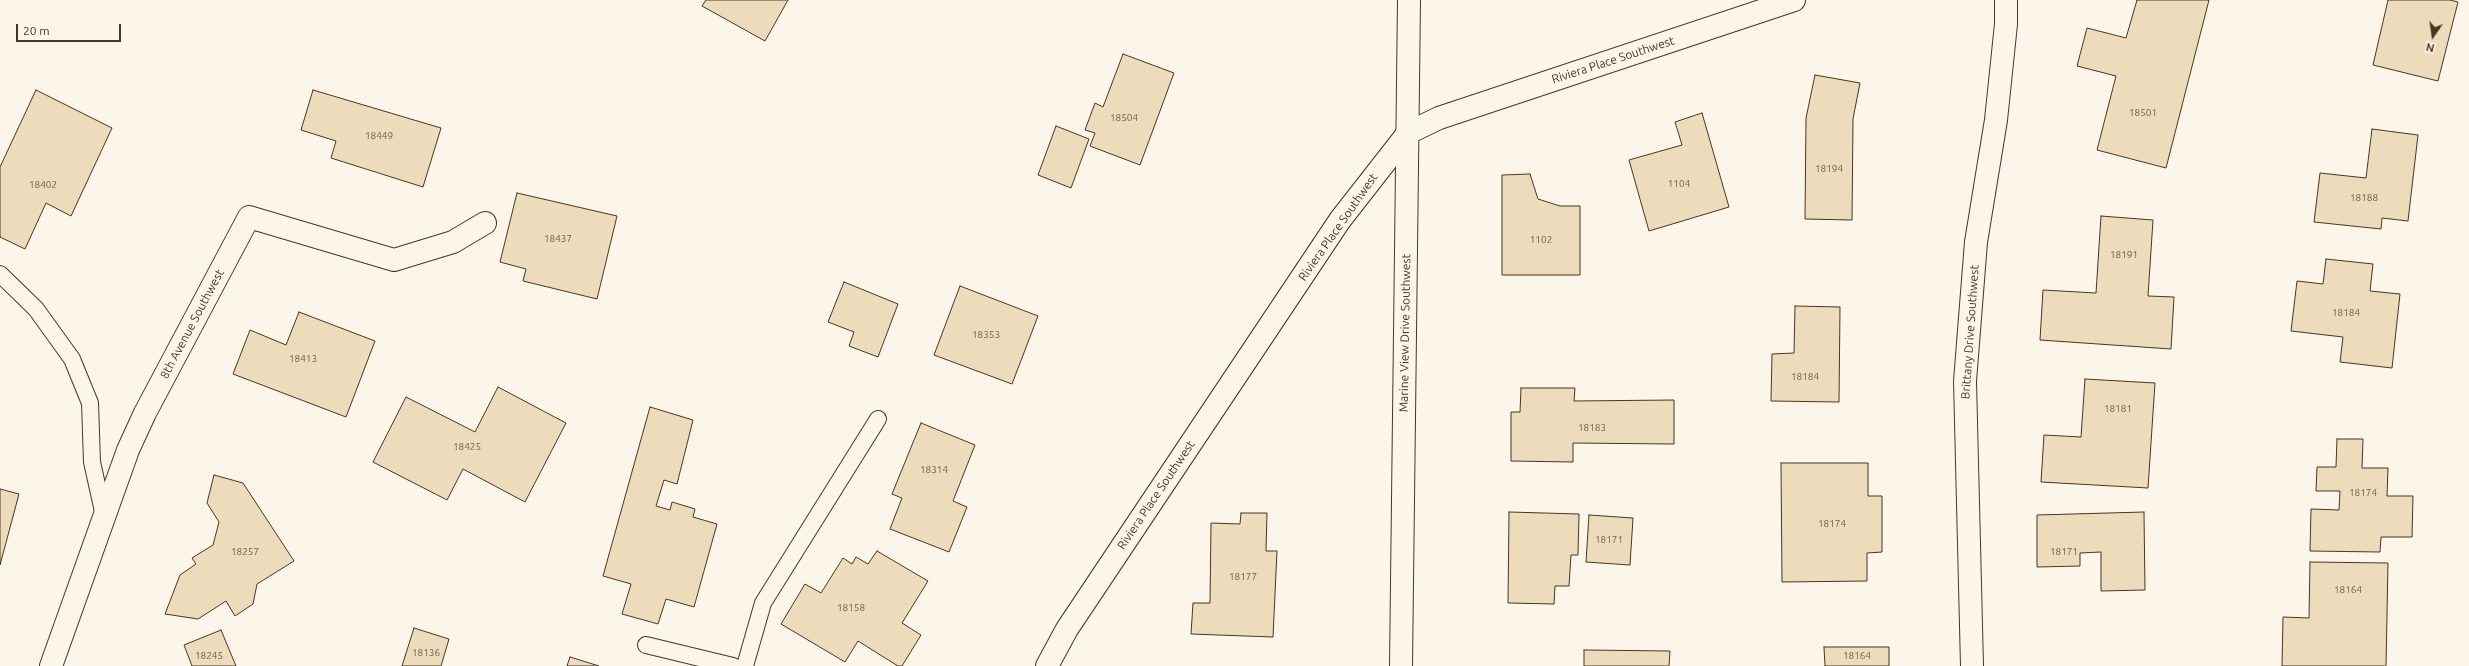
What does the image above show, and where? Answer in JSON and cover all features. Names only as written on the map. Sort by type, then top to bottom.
[{"type":"street","name":"Marine View Drive Southwest","points":[[1401,666],[1409,0]]},
{"type":"street","name":"Riviera Place Southwest","points":[[1047,666],[1067,629],[1340,220],[1408,133],[1438,118],[1794,0]]},
{"type":"street","name":"Brittany Drive Southwest","points":[[1972,666],[1965,381],[1976,242],[1998,104],[2006,24],[2006,0]]},
{"type":"street","name":"8th Avenue Southwest","points":[[50,666],[128,450],[145,413],[249,217],[394,260],[453,242],[485,223]]},
{"type":"lane","points":[[0,274],[36,309],[72,359],[90,403],[92,462],[104,516]]},
{"type":"lane","points":[[745,666],[763,603],[878,419]]},
{"type":"lane","points":[[646,645],[733,666]]},
{"type":"building","points":[[706,0],[788,0],[765,41],[702,6]]},
{"type":"building","points":[[2137,0],[2209,0],[2166,168],[2097,150],[2116,76],[2077,66],[2087,28],[2126,38]]},
{"type":"building","points":[[2388,0],[2450,0],[2458,2],[2438,81],[2373,65]]},
{"type":"building","points":[[1123,54],[1174,73],[1140,165],[1090,146],[1095,133],[1085,130],[1095,103],[1103,107]]},
{"type":"building","points":[[1815,75],[1860,83],[1853,119],[1852,220],[1805,219],[1806,118]]},
{"type":"building","points":[[36,90],[112,128],[71,216],[46,203],[25,249],[0,237],[0,167]]},
{"type":"building","points":[[313,90],[441,128],[423,187],[331,158],[336,141],[301,130]]},
{"type":"building","points":[[1702,113],[1729,207],[1649,231],[1629,160],[1682,145],[1675,122]]},
{"type":"building","points":[[1056,126],[1089,139],[1071,188],[1038,175]]},
{"type":"building","points":[[2372,129],[2418,135],[2408,221],[2382,218],[2381,229],[2314,222],[2320,173],[2366,178]]},
{"type":"building","points":[[1530,174],[1538,199],[1560,206],[1580,206],[1580,275],[1502,275],[1502,175]]},
{"type":"building","points":[[517,193],[617,216],[597,299],[523,281],[526,269],[500,262]]},
{"type":"building","points":[[2101,216],[2153,220],[2148,296],[2174,297],[2171,349],[2040,340],[2043,290],[2096,293]]},
{"type":"building","points":[[2326,259],[2373,264],[2370,291],[2400,294],[2392,368],[2340,362],[2343,337],[2291,331],[2297,281],[2323,284]]},
{"type":"building","points":[[844,282],[898,304],[878,357],[849,346],[854,332],[828,322]]},
{"type":"building","points":[[960,286],[1038,316],[1012,384],[934,355]]},
{"type":"building","points":[[1795,306],[1840,307],[1839,402],[1771,401],[1772,354],[1794,353]]},
{"type":"building","points":[[299,312],[375,341],[346,417],[233,374],[250,330],[286,345]]},
{"type":"building","points":[[2085,379],[2155,383],[2148,488],[2041,482],[2044,435],[2081,437]]},
{"type":"building","points":[[498,387],[566,423],[525,502],[463,469],[447,500],[373,462],[406,397],[475,432]]},
{"type":"building","points":[[1521,388],[1575,388],[1574,401],[1674,400],[1674,444],[1573,443],[1573,462],[1511,461],[1511,412],[1520,412]]},
{"type":"building","points":[[650,407],[693,420],[677,484],[664,480],[656,506],[670,510],[672,502],[695,509],[693,517],[717,524],[694,607],[666,599],[658,624],[622,614],[631,584],[603,576]]},
{"type":"building","points":[[921,423],[975,445],[953,501],[967,507],[949,552],[890,529],[902,498],[892,494]]},
{"type":"building","points":[[2337,439],[2363,439],[2362,468],[2388,468],[2387,496],[2413,496],[2412,537],[2381,537],[2380,552],[2310,551],[2311,509],[2339,510],[2340,491],[2316,491],[2317,467],[2336,467]]},
{"type":"building","points":[[1781,463],[1868,463],[1868,496],[1882,496],[1882,552],[1867,553],[1867,581],[1782,582]]},
{"type":"building","points":[[214,475],[243,483],[294,561],[257,584],[253,604],[235,616],[226,601],[198,619],[165,614],[180,575],[196,564],[192,558],[213,545],[219,522],[207,503]]},
{"type":"building","points":[[0,489],[19,494],[0,565]]},
{"type":"building","points":[[1509,512],[1579,514],[1578,555],[1571,555],[1569,586],[1555,586],[1554,604],[1508,603]]},
{"type":"building","points":[[2144,512],[2145,590],[2101,591],[2101,552],[2080,553],[2080,566],[2037,567],[2037,515]]},
{"type":"building","points":[[1241,513],[1267,513],[1266,551],[1277,551],[1273,637],[1191,634],[1193,603],[1210,603],[1211,523],[1240,524]]},
{"type":"building","points":[[1589,515],[1633,518],[1630,565],[1586,562]]},
{"type":"building","points":[[877,551],[928,581],[902,623],[921,635],[902,666],[898,666],[858,641],[845,662],[781,624],[805,584],[821,593],[843,558],[852,564],[856,557],[868,564]]},
{"type":"building","points":[[2310,562],[2388,563],[2386,666],[2282,666],[2283,617],[2309,618]]},
{"type":"building","points":[[414,628],[449,639],[441,666],[402,666]]},
{"type":"building","points":[[221,630],[236,666],[192,666],[184,645]]},
{"type":"building","points":[[1824,647],[1889,647],[1889,666],[1825,666]]},
{"type":"building","points":[[1584,650],[1670,651],[1669,666],[1584,666]]},
{"type":"building","points":[[570,657],[599,666],[567,666]]}]
